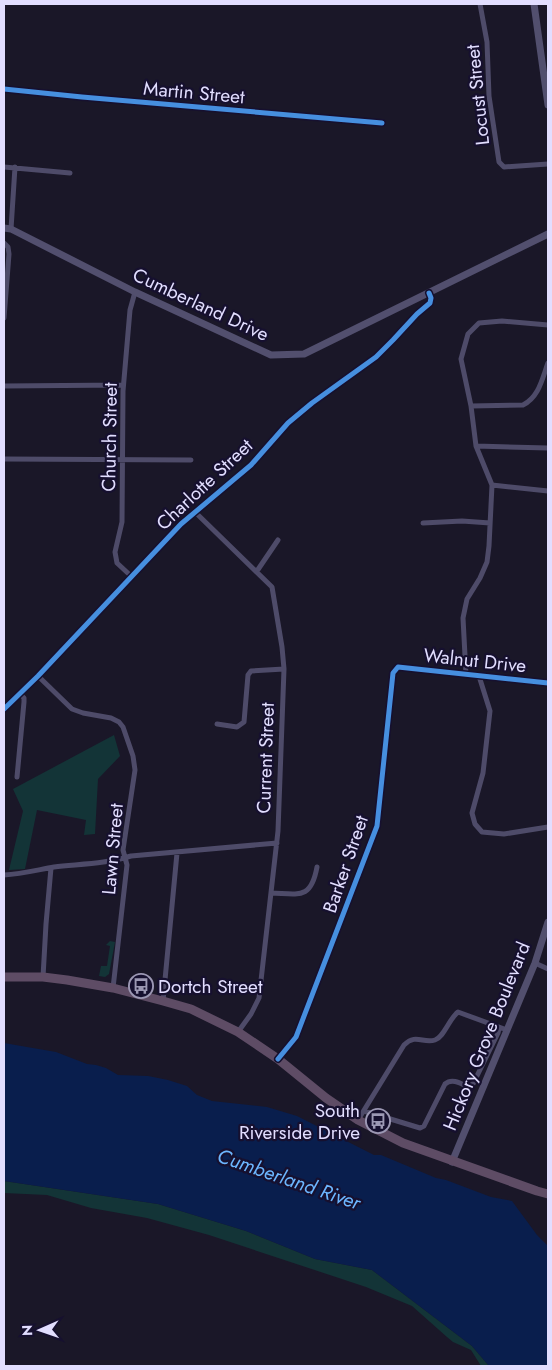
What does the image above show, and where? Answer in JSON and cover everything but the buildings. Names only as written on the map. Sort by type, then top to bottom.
[{"type":"highway","points":[[4,978],[43,977],[113,988],[191,1009],[238,1032],[278,1059],[326,1098],[358,1120],[403,1143],[452,1162],[548,1194]]},
{"type":"main road","points":[[534,4],[548,104]]},
{"type":"main road","name":"Cumberland Drive","points":[[7,228],[271,356],[304,354],[548,234]]},
{"type":"main road","name":"Hickory Grove Boulevard","points":[[452,1162],[535,963],[548,922]]},
{"type":"street","name":"Locust Street","points":[[480,4],[487,42],[489,96],[499,162],[504,168],[548,164]]},
{"type":"street","name":"Martin Street","points":[[4,89],[382,123]]},
{"type":"street","points":[[4,167],[70,173]]},
{"type":"street","points":[[7,228],[15,168]]},
{"type":"street","points":[[4,318],[9,254],[5,243]]},
{"type":"street","name":"Church Street","points":[[130,576],[121,568],[115,552],[122,522],[123,385],[130,310],[136,292]]},
{"type":"street","name":"Charlotte Street","points":[[4,709],[38,676],[130,576],[195,512],[245,470],[288,423],[312,403],[376,357],[430,303],[429,293]]},
{"type":"street","points":[[466,675],[463,618],[467,599],[487,562],[492,485],[476,446],[471,406],[460,359],[468,334],[479,323],[502,320],[548,325]]},
{"type":"street","points":[[471,406],[523,405],[531,401],[536,394],[548,363]]},
{"type":"street","points":[[4,386],[123,385]]},
{"type":"street","points":[[476,446],[548,448]]},
{"type":"street","points":[[4,459],[190,460]]},
{"type":"street","points":[[492,485],[548,491]]},
{"type":"street","name":"Current Street","points":[[195,512],[257,571],[273,590],[284,669],[277,843],[258,998],[251,1014],[238,1032]]},
{"type":"street","points":[[424,523],[462,521],[490,523]]},
{"type":"street","points":[[257,571],[278,540]]},
{"type":"street","name":"Walnut Drive","points":[[398,667],[548,682]]},
{"type":"street","name":"Barker Street","points":[[278,1059],[296,1036],[377,826],[393,673],[398,667]]},
{"type":"street","points":[[217,724],[237,726],[244,722],[248,674],[251,670],[284,669]]},
{"type":"street","name":"Lawn Street","points":[[38,676],[72,709],[83,714],[111,718],[119,722],[133,756],[135,770],[123,850],[127,865],[113,988]]},
{"type":"street","points":[[479,676],[490,711],[483,773],[472,813],[475,824],[482,832],[504,834],[548,827]]},
{"type":"street","points":[[17,777],[24,702],[24,698],[20,694]]},
{"type":"street","points":[[4,875],[23,874],[131,856],[277,843]]},
{"type":"street","points":[[163,1000],[176,853]]},
{"type":"street","points":[[271,893],[298,894],[308,891],[314,883],[317,867]]},
{"type":"street","points":[[43,977],[52,868]]},
{"type":"street","points":[[535,963],[548,970]]},
{"type":"street","points":[[358,1120],[408,1041],[413,1038],[433,1041],[439,1038],[453,1016],[458,1012],[507,1030]]},
{"type":"street","points":[[364,1112],[420,1128],[424,1126],[448,1081],[453,1080],[468,1087],[473,1084],[499,1028]]},
{"type":"green space","points":[[114,735],[120,756],[98,779],[95,834],[84,835],[86,820],[37,810],[25,869],[9,870],[23,811],[13,789]]},
{"type":"green space","points":[[110,941],[115,942],[109,974],[105,977],[99,976],[101,966],[107,966],[110,946],[106,945]]},
{"type":"green space","points":[[4,1181],[158,1204],[246,1231],[315,1259],[372,1270],[472,1346],[489,1366],[481,1366],[471,1350],[453,1342],[412,1306],[366,1287],[209,1235],[147,1218],[91,1208],[47,1195],[4,1193]]},
{"type":"water","name":"Cumberland River","points":[[4,1043],[56,1052],[87,1064],[106,1068],[118,1075],[148,1076],[168,1080],[187,1086],[197,1095],[212,1101],[267,1107],[297,1116],[374,1155],[381,1155],[436,1178],[491,1197],[512,1201],[537,1235],[548,1246],[548,1366],[489,1366],[472,1346],[372,1270],[315,1259],[246,1231],[158,1204],[4,1181]]},
{"type":"cycle path","points":[[4,89],[382,123]]},
{"type":"cycle path","points":[[4,709],[38,676],[181,524],[251,465],[288,423],[312,403],[376,357],[430,303],[429,293]]},
{"type":"cycle path","points":[[278,1059],[296,1037],[377,826],[393,673],[398,667],[548,683]]},
{"type":"place","name":"Dortch Street","points":[[141,986]]},
{"type":"place","name":"South Riverside Drive","points":[[378,1121]]}]
